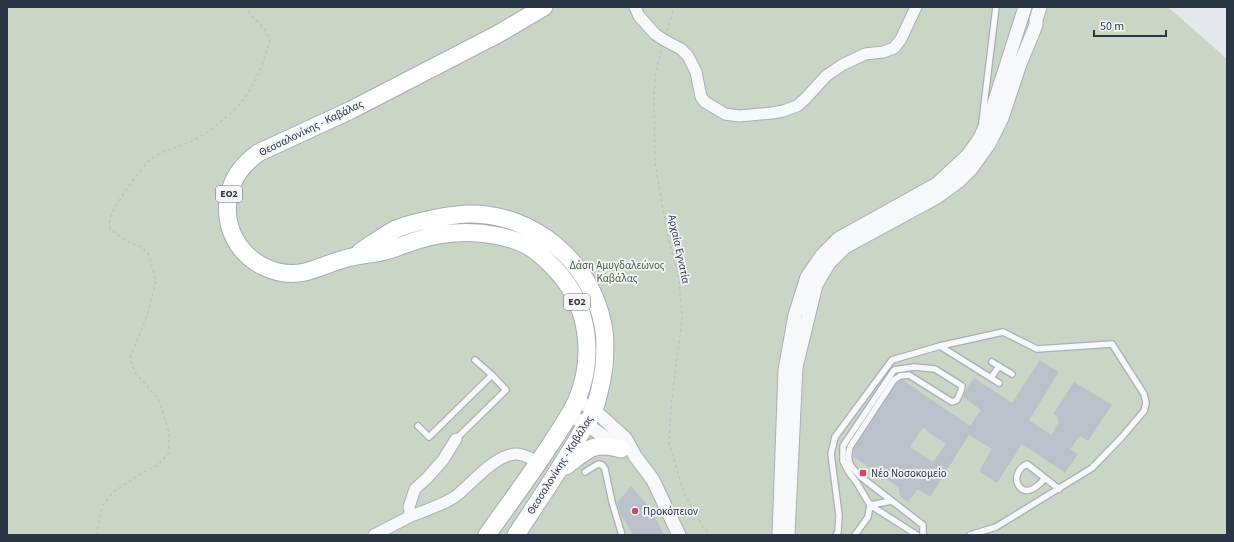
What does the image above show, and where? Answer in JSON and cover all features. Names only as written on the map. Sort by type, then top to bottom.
[{"type":"main road","name":"Θεσσαλονίκης - Καβάλας","points":[[487,535],[538,462],[569,415],[577,400],[585,367],[587,346],[586,331],[577,300],[566,283],[536,250],[505,237],[474,233],[454,233],[419,240],[386,251],[351,257],[305,272],[291,273],[270,269],[252,259],[242,249],[234,237],[229,224],[227,212],[230,190],[234,179],[248,160],[258,153],[351,110],[498,34],[544,7]]},
{"type":"main road","name":"Θεσσαλονίκης - Καβάλας","points":[[351,257],[396,229],[443,217],[466,214],[487,214],[505,218],[534,230],[552,242],[573,262],[589,287],[604,326],[605,353],[604,368],[590,417],[555,476],[516,535]]},
{"type":"main road","points":[[555,476],[583,453],[595,446],[609,446],[628,453]]},
{"type":"street","points":[[635,7],[645,23],[664,40],[681,49],[688,56],[696,72],[701,98],[710,106],[732,116],[748,116],[788,109],[801,103],[826,76],[842,65],[865,54],[883,52],[894,48],[901,39],[916,7]]},
{"type":"street","points":[[779,535],[785,370],[796,315],[807,277],[822,255],[838,239],[937,184],[962,162],[981,137],[998,92],[1025,7]]},
{"type":"street","points":[[1036,25],[1040,7]]},
{"type":"street","points":[[788,535],[796,367],[816,285],[828,263],[845,247],[937,197],[959,181],[971,169],[989,144],[1000,123],[1020,64],[1036,25],[1047,7]]},
{"type":"street","points":[[577,400],[590,417],[628,453],[653,480],[679,535]]},
{"type":"street","points":[[569,415],[590,417]]},
{"type":"street","points":[[411,516],[409,507],[415,489],[443,460],[456,439]]},
{"type":"street","points":[[374,535],[455,496],[477,476],[505,456],[510,454],[522,455],[538,462]]},
{"type":"street","points":[[773,535],[780,510]]},
{"type":"lane","points":[[981,137],[996,7]]},
{"type":"lane","points":[[836,535],[838,532],[838,515],[830,454],[836,437],[892,360],[940,346],[1003,332],[1037,349],[1112,344],[1144,394],[1146,403],[1144,411],[1122,437],[1092,468],[996,527],[970,535]]},
{"type":"lane","points":[[940,346],[999,383]]},
{"type":"lane","points":[[456,439],[506,390],[492,375],[474,360]]},
{"type":"lane","points":[[992,362],[1012,374]]},
{"type":"lane","points":[[917,535],[870,505],[843,461],[842,446],[894,370],[914,366],[935,369],[962,386],[962,391],[957,400],[952,402],[909,375],[900,376],[894,380],[850,447],[848,457],[852,468],[861,477],[923,525],[923,535]]},
{"type":"lane","points":[[991,378],[999,366]]},
{"type":"lane","points":[[418,426],[428,437],[492,375]]},
{"type":"lane","points":[[585,472],[598,464],[602,465],[605,469],[612,502],[622,535]]},
{"type":"lane","points":[[1045,478],[1036,487],[1028,490],[1023,490],[1016,482],[1017,474],[1021,468],[1027,464],[1045,478],[1059,489]]},
{"type":"lane","points":[[857,482],[861,477]]},
{"type":"lane","points":[[870,505],[892,501]]},
{"type":"lane","points":[[855,535],[868,517],[870,505]]},
{"type":"path","points":[[96,535],[103,505],[113,492],[147,470],[158,465],[169,452],[169,432],[159,400],[135,372],[130,358],[148,313],[156,281],[149,255],[142,247],[126,241],[110,229],[110,219],[118,201],[150,160],[172,148],[199,137],[232,111],[252,89],[265,59],[270,40],[264,28],[249,13],[247,7]]},
{"type":"path","name":"Αρχαία Εγνατία","points":[[674,7],[656,72],[654,88],[655,163],[668,236],[679,280],[682,320],[671,406],[669,442],[684,493],[703,527],[711,535]]},
{"type":"green space","name":"Δάση Αμυγδαλεώνος Καβάλας","points":[[7,7],[1168,7],[1227,59],[1227,535],[7,535]]},
{"type":"building","points":[[1040,360],[1059,372],[1029,420],[1051,435],[1058,423],[1057,416],[1053,414],[1074,382],[1112,405],[1088,441],[1080,436],[1070,449],[1078,454],[1065,473],[1022,444],[997,483],[979,471],[992,449],[969,435],[930,497],[918,489],[908,502],[900,497],[899,488],[853,456],[854,449],[897,383],[902,380],[970,426],[981,410],[963,397],[965,391],[974,378],[1012,403]],"holes":[[[923,428],[946,444],[933,462],[910,447]]]},
{"type":"building","name":"Προκόπειον","points":[[631,486],[650,508],[664,535],[633,535],[620,513],[617,503]]},
{"type":"place","name":"Νέο Νοσοκομείο","points":[[863,473]]},
{"type":"place","name":"Προκόπειον","points":[[635,511]]}]
